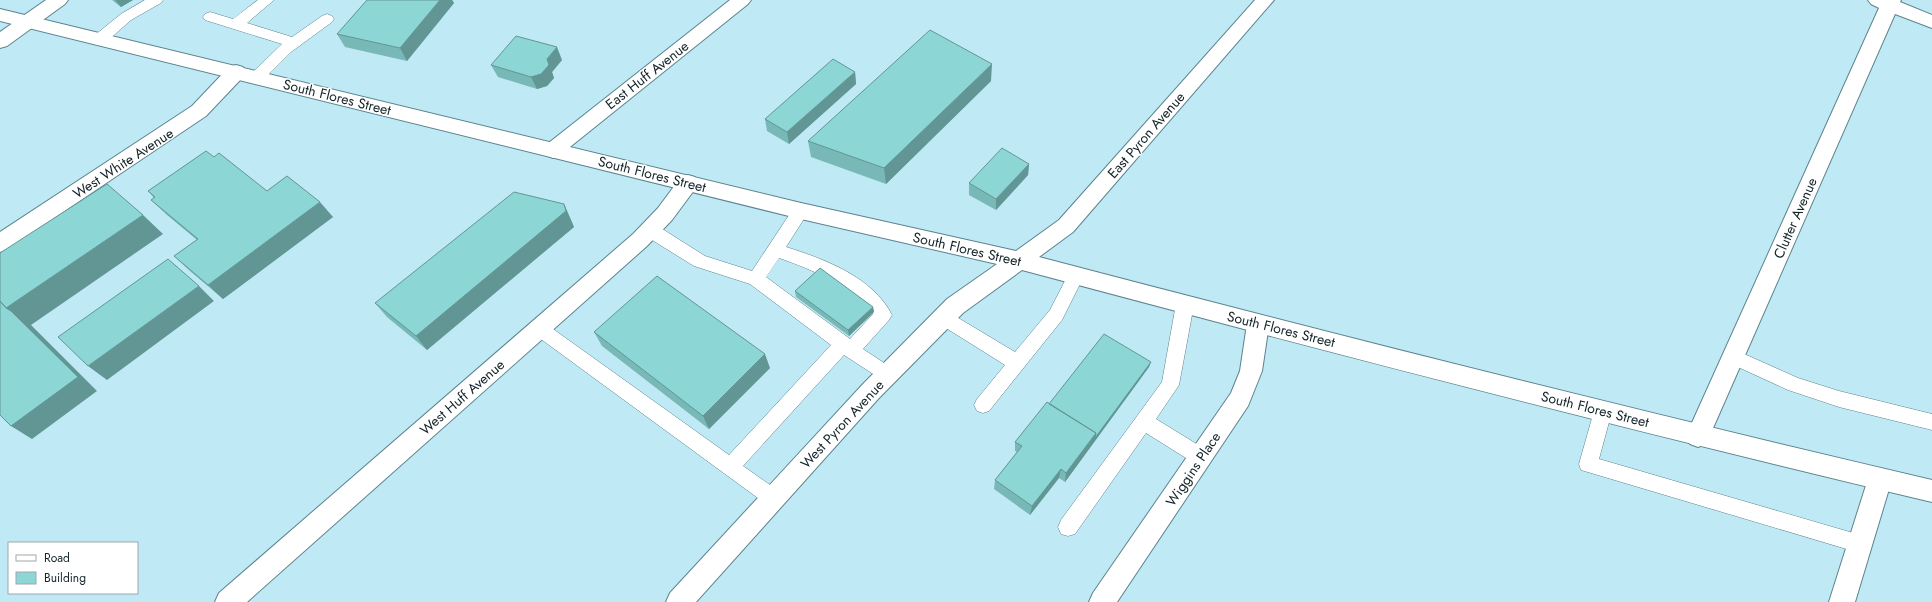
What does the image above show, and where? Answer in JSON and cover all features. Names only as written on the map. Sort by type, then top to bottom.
[{"type":"street","points":[[0,42],[27,21],[59,0]]},
{"type":"street","name":"East Huff Avenue","points":[[553,150],[742,0]]},
{"type":"street","name":"East Pyron Avenue","points":[[1018,260],[1066,226],[1265,0]]},
{"type":"street","points":[[1886,2],[1932,22]]},
{"type":"street","name":"Clutter Avenue","points":[[1698,436],[1886,2]]},
{"type":"street","name":"South Flores Street","points":[[0,14],[688,184],[1018,260],[1258,324],[1603,412],[1932,491]]},
{"type":"street","name":"West White Avenue","points":[[0,243],[168,134],[199,111],[236,72]]},
{"type":"street","name":"West Huff Avenue","points":[[228,602],[540,329],[650,230],[665,214],[688,184]]},
{"type":"street","name":"West Pyron Avenue","points":[[679,602],[887,374],[955,306],[1018,260]]},
{"type":"street","name":"Wiggins Place","points":[[1102,602],[1240,399],[1251,371],[1258,324]]},
{"type":"street","points":[[1842,602],[1880,479]]},
{"type":"lane","points":[[100,39],[126,18],[156,0]]},
{"type":"lane","points":[[234,25],[267,0]]},
{"type":"lane","points":[[210,17],[293,42]]},
{"type":"lane","points":[[257,77],[293,42],[327,19]]},
{"type":"lane","points":[[756,279],[801,211]]},
{"type":"lane","points":[[650,230],[700,261],[756,279],[847,347],[887,374]]},
{"type":"lane","points":[[731,466],[847,347],[883,315],[880,308],[868,296],[822,266],[776,250]]},
{"type":"lane","points":[[983,405],[1056,315],[1076,276]]},
{"type":"lane","points":[[1068,526],[1170,385],[1185,304]]},
{"type":"lane","points":[[944,318],[1017,363]]},
{"type":"lane","points":[[540,329],[774,498]]},
{"type":"lane","points":[[1733,357],[1794,384],[1839,399],[1932,422]]},
{"type":"lane","points":[[1603,412],[1588,464],[1860,544]]},
{"type":"lane","points":[[1144,422],[1201,457]]},
{"type":"building","points":[[367,0],[440,0],[400,48],[337,34]]},
{"type":"building","points":[[930,30],[992,64],[884,168],[808,141]]},
{"type":"building","points":[[516,36],[557,47],[547,59],[549,65],[541,74],[531,77],[491,65]]},
{"type":"building","points":[[833,59],[855,72],[787,132],[765,119]]},
{"type":"building","points":[[1002,148],[1029,164],[996,199],[969,183]]},
{"type":"building","points":[[206,151],[214,157],[219,153],[267,191],[287,176],[320,202],[208,285],[174,256],[198,239],[151,200],[155,197],[148,191]]},
{"type":"building","points":[[107,184],[143,215],[6,308],[0,301],[0,253]]},
{"type":"building","points":[[514,192],[564,204],[566,211],[416,336],[375,303]]},
{"type":"building","points":[[168,259],[199,286],[88,366],[58,337]]},
{"type":"building","points":[[820,268],[873,307],[848,330],[795,291]]},
{"type":"building","points":[[657,276],[765,354],[703,416],[594,332]]},
{"type":"building","points":[[0,302],[78,377],[11,426],[0,415]]},
{"type":"building","points":[[1104,334],[1151,362],[1095,438],[1096,433],[1049,404]]},
{"type":"building","points":[[1047,402],[1096,433],[1066,473],[1061,469],[1032,506],[995,480],[1022,446],[1015,442]]}]
